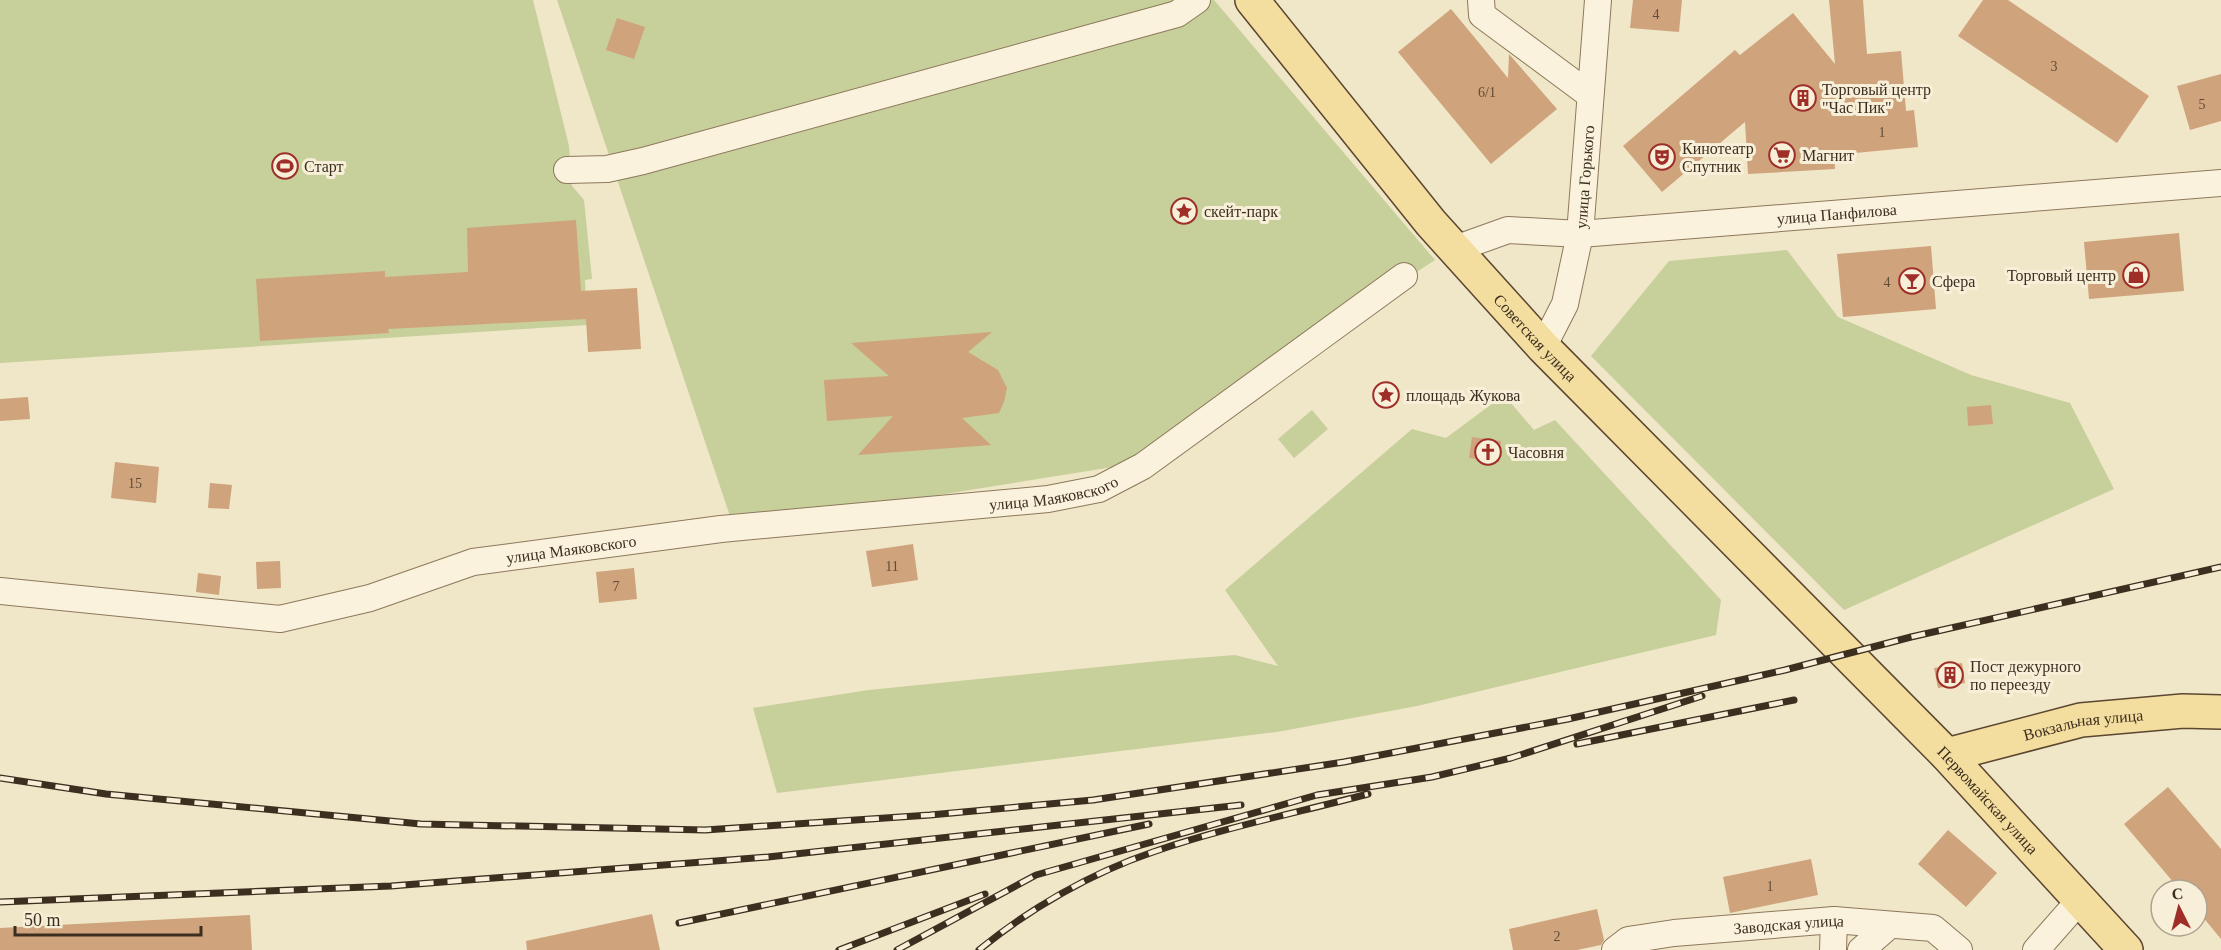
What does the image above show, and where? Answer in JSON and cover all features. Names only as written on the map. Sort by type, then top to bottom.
[{"type":"main road","name":"Советская улица","points":[[1252,0],[1431,224],[1543,347],[1844,654]]},
{"type":"main road","name":"Первомайская улица","points":[[1844,654],[1947,755],[2126,950]]},
{"type":"main road","name":"Вокзальная улица","points":[[1947,755],[2081,720],[2183,711],[2221,712]]},
{"type":"street","points":[[567,170],[607,169],[643,161],[1177,14],[1197,0]]},
{"type":"street","points":[[1481,0],[1482,15],[1590,95]]},
{"type":"street","name":"улица Горького","points":[[1543,347],[1565,304],[1580,234],[1598,0]]},
{"type":"street","name":"улица Панфилова","points":[[1455,249],[1508,230],[1580,234],[2221,183]]},
{"type":"street","name":"улица Маяковского","points":[[0,591],[280,619],[370,598],[472,562],[722,529],[1048,500],[1099,489],[1143,466],[1404,276]]},
{"type":"street","points":[[2036,950],[2079,901]]},
{"type":"street","points":[[1833,950],[1834,920]]},
{"type":"street","name":"Заводская улица","points":[[1615,950],[1628,940],[1674,933],[1834,920],[1933,928],[1959,950]]},
{"type":"street","points":[[1861,950],[1890,925]]},
{"type":"green space","name":"Старт","points":[[0,0],[533,0],[569,146],[572,186],[584,200],[592,279],[585,280],[587,325],[0,363]]},
{"type":"green space","points":[[557,0],[1214,0],[1435,260],[1119,466],[734,528]]},
{"type":"green space","points":[[1787,250],[1838,317],[1971,375],[2070,403],[2114,489],[1844,610],[1591,356],[1669,261]]},
{"type":"green space","points":[[1504,395],[1534,430],[1555,420],[1721,600],[1716,635],[1417,706],[1277,732],[777,793],[753,708],[869,690],[1159,661],[1235,655],[1278,666],[1225,590],[1412,429],[1446,438]]},
{"type":"green space","points":[[1312,410],[1328,429],[1294,458],[1278,439]]},
{"type":"building","points":[[1633,0],[1682,0],[1679,32],[1630,28]]},
{"type":"building","points":[[1829,0],[1863,0],[1867,54],[1901,51],[1906,111],[1914,110],[1918,147],[1834,155],[1835,169],[1748,174],[1745,122],[1662,192],[1623,146],[1735,50],[1740,55],[1793,13],[1835,64]]},
{"type":"building","points":[[1983,0],[2008,0],[2149,96],[2117,143],[1958,36]]},
{"type":"building","points":[[1451,9],[1508,78],[1509,54],[1557,109],[1491,164],[1398,52]]},
{"type":"building","points":[[617,18],[645,27],[634,59],[606,50]]},
{"type":"building","points":[[2221,74],[2221,121],[2190,130],[2177,86]]},
{"type":"building","points":[[576,220],[581,291],[637,288],[641,349],[588,352],[586,319],[388,329],[389,333],[260,341],[256,279],[385,271],[385,277],[468,272],[467,228]]},
{"type":"building","points":[[2179,233],[2184,291],[2089,299],[2084,242]]},
{"type":"building","points":[[1931,246],[1936,309],[1843,317],[1837,254]]},
{"type":"building","points":[[992,332],[968,352],[998,370],[1007,388],[1004,402],[999,413],[962,418],[991,445],[858,455],[893,416],[827,421],[824,380],[889,376],[851,343]]},
{"type":"building","points":[[28,397],[30,419],[0,421],[0,399]]},
{"type":"building","points":[[1991,405],[1993,424],[1968,426],[1967,407]]},
{"type":"building","points":[[1472,437],[1501,441],[1499,462],[1469,458]]},
{"type":"building","points":[[115,462],[159,467],[156,503],[111,498]]},
{"type":"building","points":[[210,483],[232,485],[229,509],[208,508]]},
{"type":"building","points":[[913,544],[918,580],[872,587],[866,551]]},
{"type":"building","points":[[280,561],[281,588],[257,589],[256,562]]},
{"type":"building","points":[[634,568],[637,599],[599,603],[596,572]]},
{"type":"building","points":[[198,573],[221,576],[219,595],[196,592]]},
{"type":"building","name":"Пост дежурного по переезду","points":[[1962,663],[1965,683],[1938,688],[1934,668]]},
{"type":"building","points":[[2168,787],[2221,849],[2221,939],[2209,924],[2209,878],[2170,878],[2124,824]]},
{"type":"building","points":[[1948,830],[1997,873],[1966,907],[1918,864]]},
{"type":"building","points":[[1811,859],[1818,895],[1730,913],[1723,877]]},
{"type":"building","points":[[1597,909],[1604,940],[1601,945],[1577,950],[1513,950],[1509,929]]},
{"type":"building","points":[[652,914],[660,950],[527,950],[526,941]]},
{"type":"building","points":[[250,915],[252,950],[0,950],[0,928]]},
{"type":"railway","points":[[0,778],[106,794],[421,824],[705,830],[930,815],[1093,800],[1344,762],[1568,719],[1785,670],[1911,637],[2221,567]]},
{"type":"railway","points":[[897,950],[1036,875],[1317,795],[1432,777],[1511,758],[1702,696]]},
{"type":"railway","points":[[1577,744],[1794,700]]},
{"type":"railway","points":[[979,950],[1019,920],[1107,870],[1206,835],[1368,794]]},
{"type":"railway","points":[[0,902],[391,886],[768,857],[1241,805]]},
{"type":"railway","points":[[679,923],[1149,824]]},
{"type":"railway","points":[[839,950],[985,894]]},
{"type":"place","name":"Торговый центр \"Час Пик\"","points":[[1803,98]]},
{"type":"place","name":"Магнит","points":[[1782,155]]},
{"type":"place","name":"Кинотеатр Спутник","points":[[1662,157]]},
{"type":"place","name":"Старт","points":[[285,166]]},
{"type":"place","name":"скейт-парк","points":[[1184,211]]},
{"type":"place","name":"Торговый центр","points":[[2136,275]]},
{"type":"place","name":"Сфера","points":[[1912,281]]},
{"type":"place","name":"площадь Жукова","points":[[1386,395]]},
{"type":"place","name":"Часовня","points":[[1488,452]]},
{"type":"place","name":"Пост дежурного по переезду","points":[[1950,675]]}]
